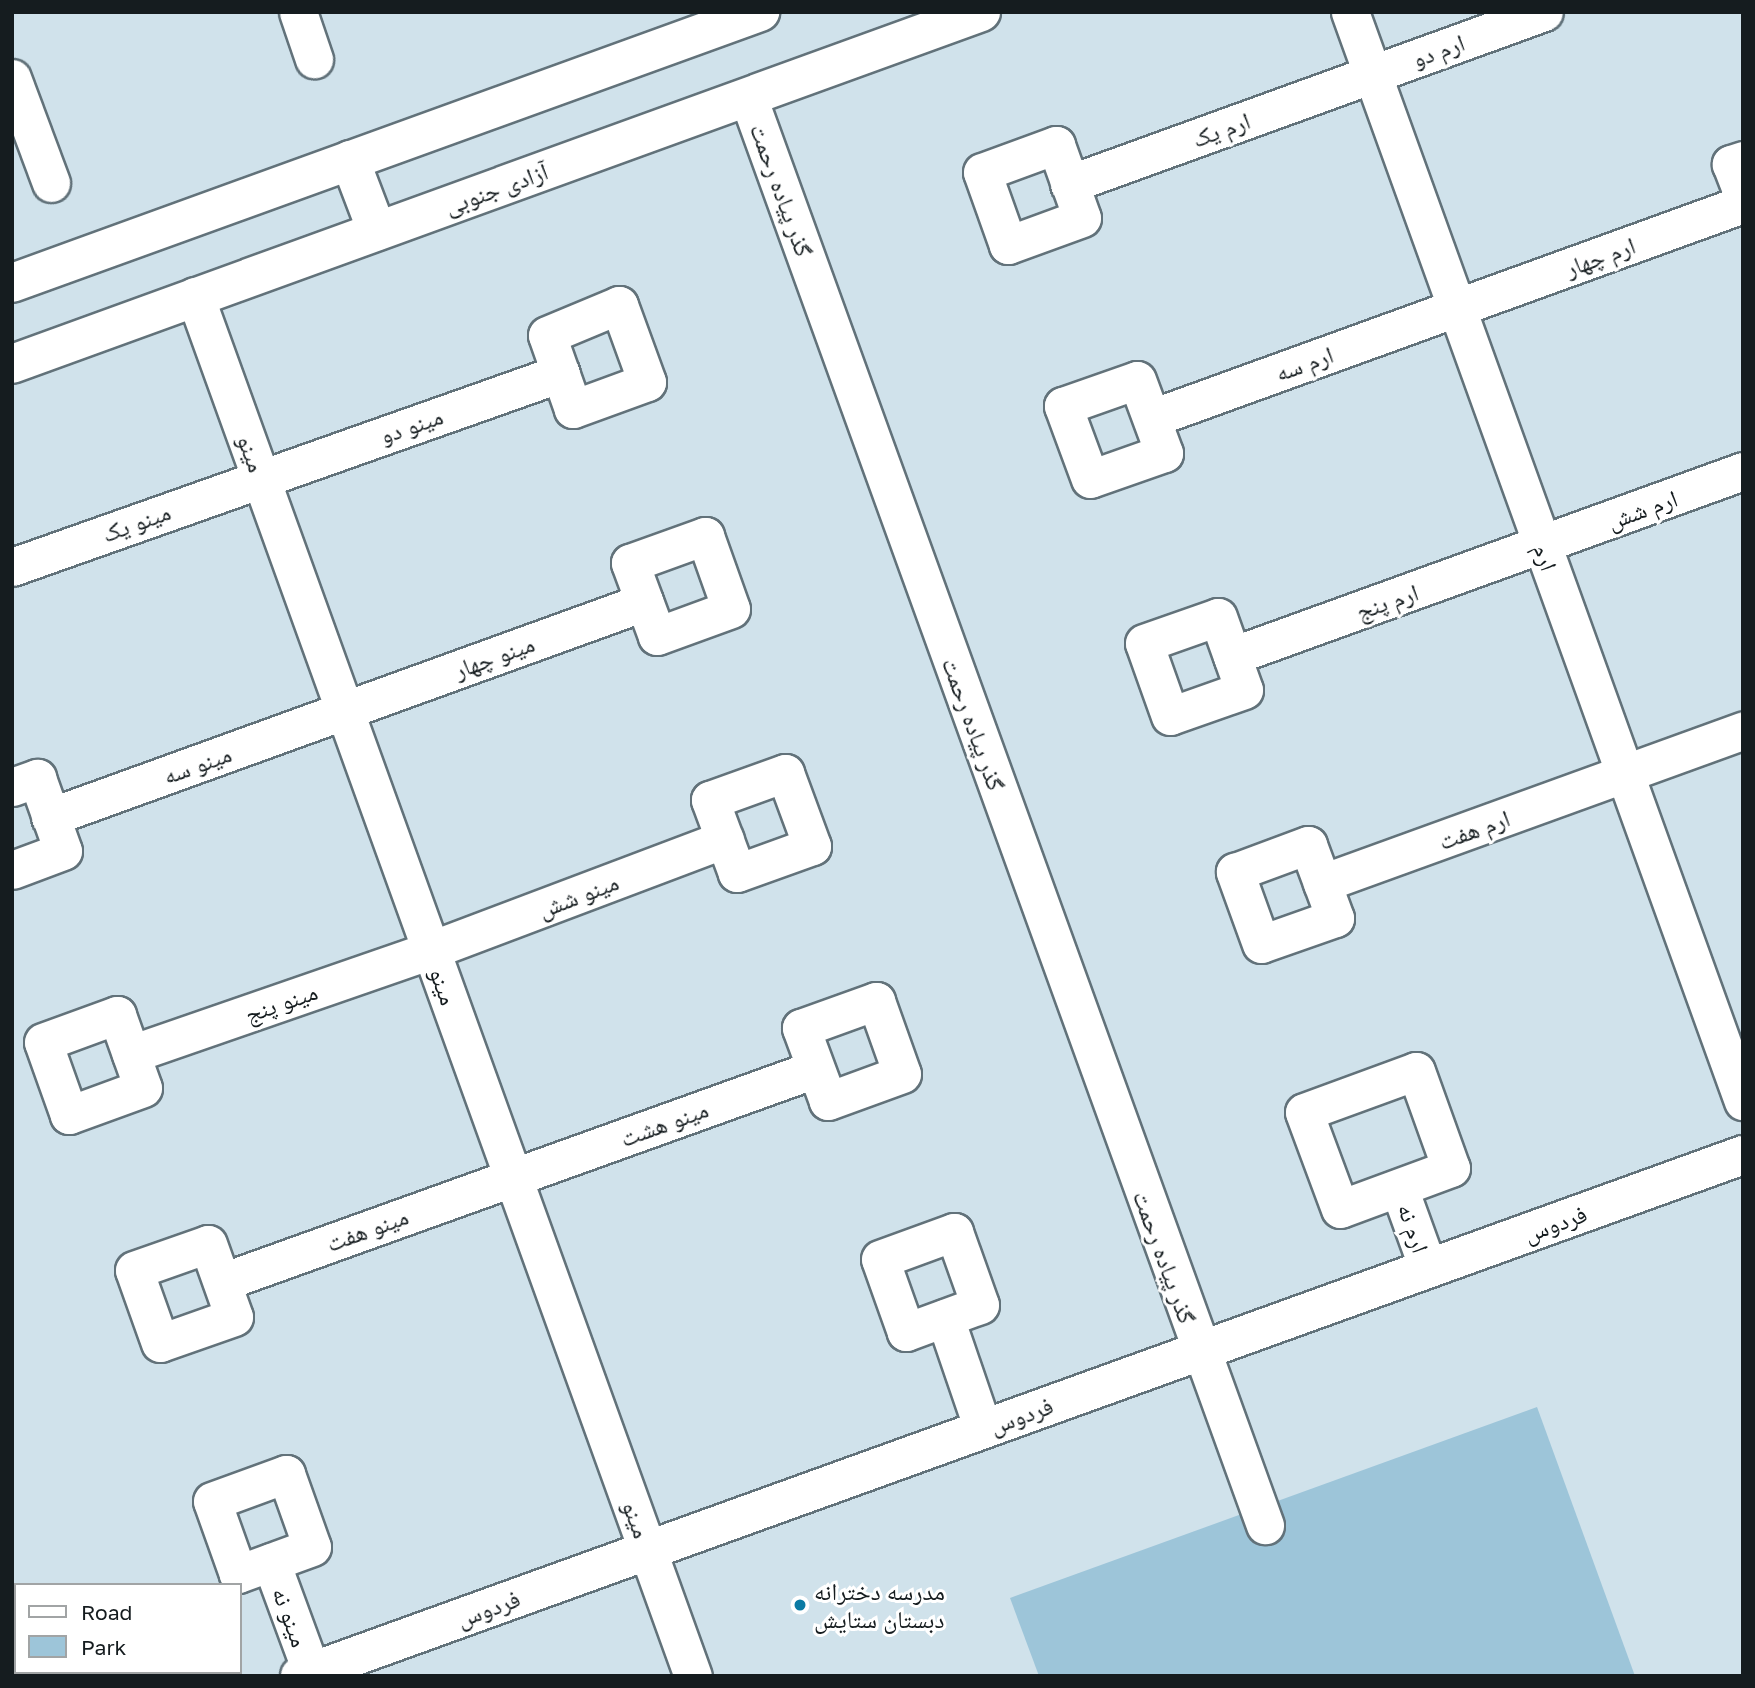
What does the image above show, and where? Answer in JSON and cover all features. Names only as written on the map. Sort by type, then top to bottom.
[{"type":"main road","points":[[12,283],[351,160],[722,19],[760,12]]},
{"type":"main road","name":"آزادی جنوبی","points":[[12,364],[981,12]]},
{"type":"main road","points":[[351,160],[377,231]]},
{"type":"main road","name":"فردوس","points":[[308,1674],[1743,1155]]},
{"type":"street","points":[[298,12],[314,59]]},
{"type":"street","name":"ارم","points":[[1350,12],[1743,1101]]},
{"type":"street","name":"ارم دو","points":[[1372,74],[1545,12]]},
{"type":"street","name":"ارم یک","points":[[1069,184],[1372,74]]},
{"type":"street","points":[[12,78],[51,183]]},
{"type":"street","name":"گذر پیاده رحمت","points":[[748,97],[1199,1351],[1265,1525]]},
{"type":"street","points":[[1743,160],[1731,164],[1743,196]]},
{"type":"street","name":"ارم چهار","points":[[1456,308],[1743,204]]},
{"type":"street","name":"مینو","points":[[195,296],[693,1676]]},
{"type":"street","name":"ارم سه","points":[[1152,418],[1456,308]]},
{"type":"street","name":"مینو دو","points":[[261,477],[561,373]]},
{"type":"street","name":"ارم شش","points":[[1542,546],[1743,471]]},
{"type":"street","name":"مینو یک","points":[[12,567],[261,477]]},
{"type":"street","name":"ارم پنج","points":[[1232,656],[1542,546]]},
{"type":"street","name":"مینو چهار","points":[[345,710],[644,602]]},
{"type":"street","name":"مینو سه","points":[[50,817],[345,710]]},
{"type":"street","name":"ارم هفت","points":[[1322,883],[1743,731]]},
{"type":"street","points":[[12,787],[37,778],[63,851],[12,870]]},
{"type":"street","name":"مینو شش","points":[[431,950],[725,839]]},
{"type":"street","name":"مینو پنج","points":[[131,1054],[431,950]]},
{"type":"street","name":"مینو هشت","points":[[513,1177],[815,1069]]},
{"type":"street","name":"مینو هفت","points":[[222,1282],[513,1177]]},
{"type":"street","name":"ارم نه","points":[[1399,1188],[1428,1269]]},
{"type":"street","points":[[945,1318],[983,1429]]},
{"type":"street","name":"مینو نه","points":[[271,1562],[308,1674]]},
{"type":"green space","points":[[1537,1407],[1635,1676],[1039,1676],[1010,1598]]},
{"type":"place","name":"مدرسه دخترانه دبستان ستایش","points":[[800,1605]]}]
